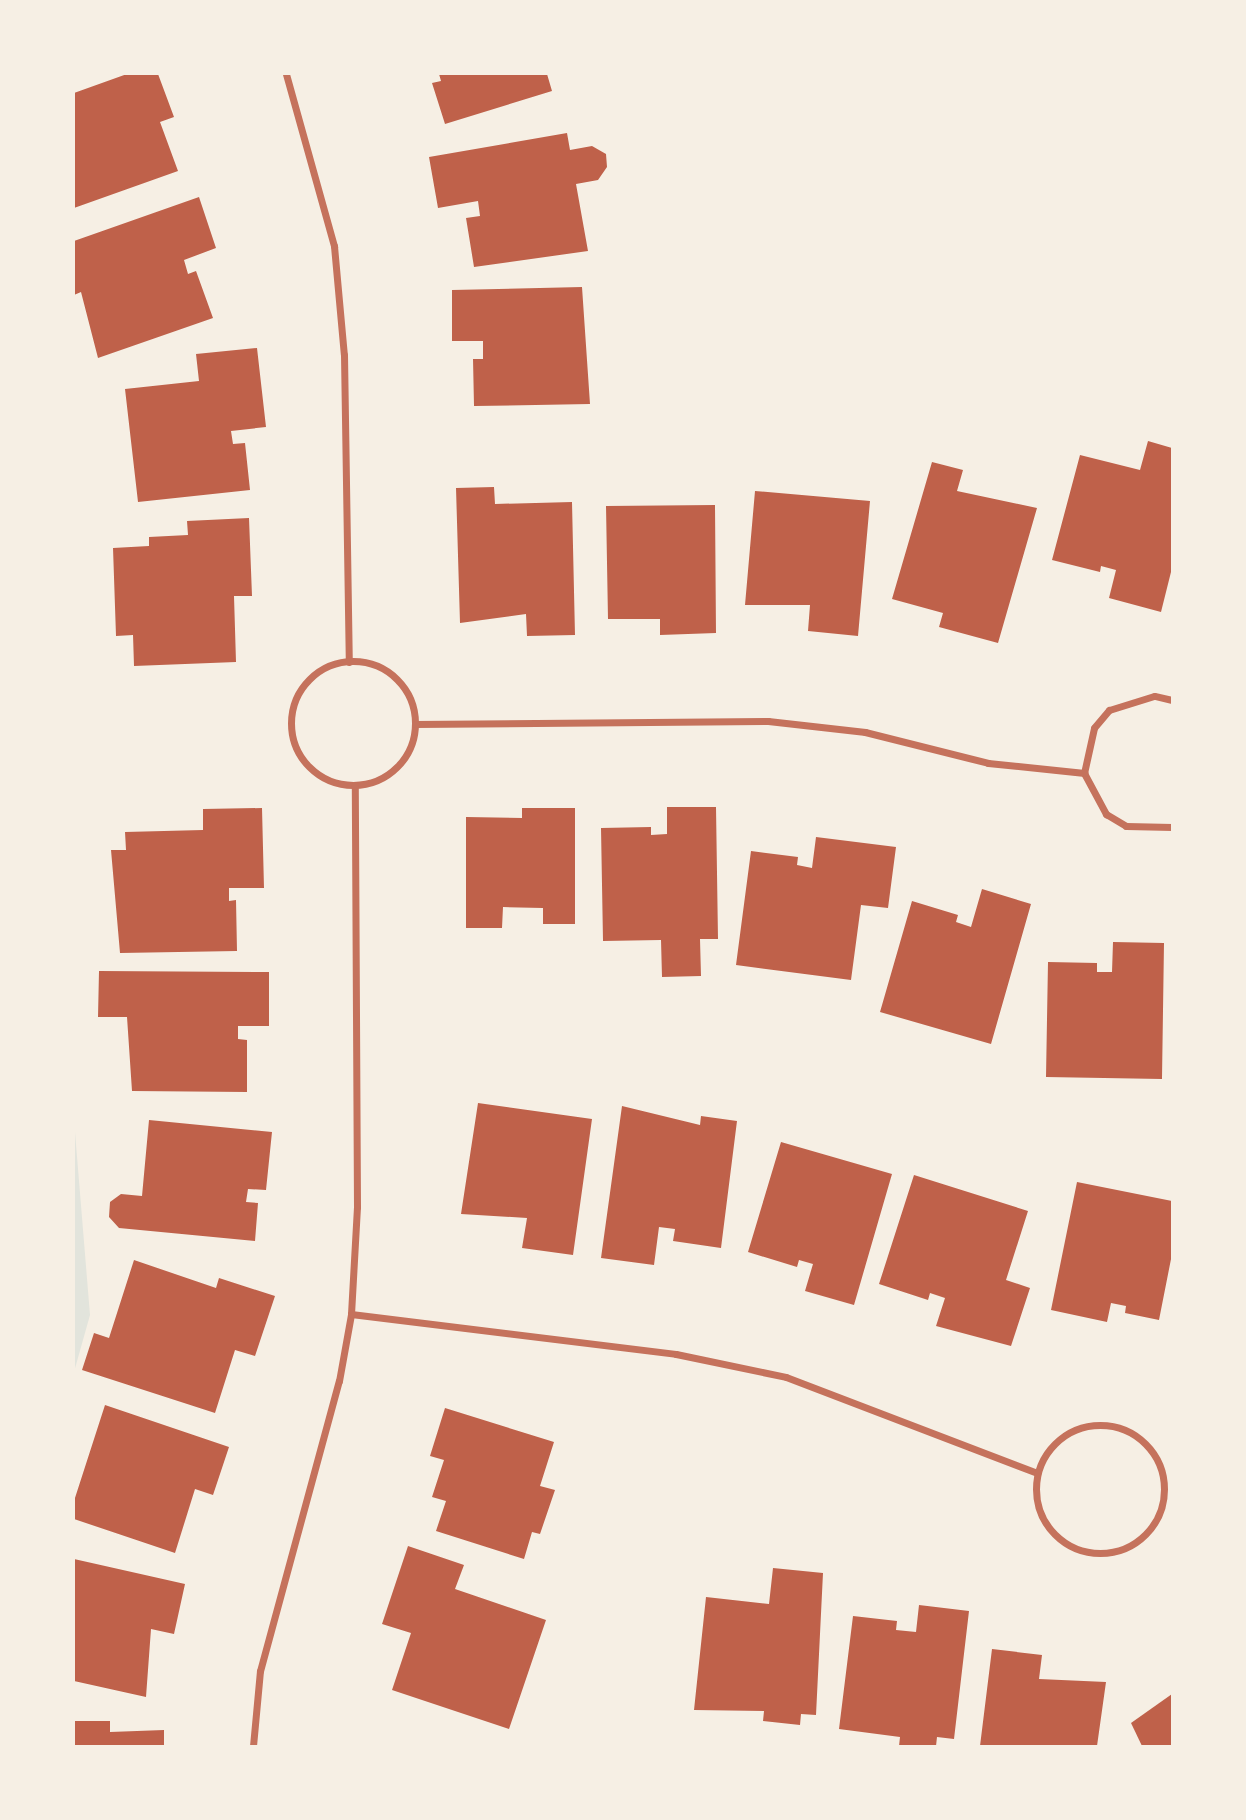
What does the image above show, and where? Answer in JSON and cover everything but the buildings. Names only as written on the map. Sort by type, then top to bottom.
[{"type":"street","points":[[286,74],[334,246],[344,355],[349,662]]},
{"type":"street","points":[[349,662],[369,663],[403,686],[415,724],[412,743],[390,773],[355,785],[315,772],[292,737],[291,716],[310,678],[349,662]]},
{"type":"street","points":[[1172,700],[1154,696],[1109,710],[1094,728],[1084,773],[1106,814],[1146,830],[1172,827]]},
{"type":"street","points":[[415,724],[768,720],[865,732],[988,763],[1084,773]]},
{"type":"street","points":[[253,1746],[260,1671],[339,1381],[351,1314],[356,1207],[355,785]]},
{"type":"street","points":[[351,1314],[676,1354],[786,1377],[1037,1473]]},
{"type":"street","points":[[1083,1427],[1127,1431],[1158,1462],[1163,1506],[1137,1542],[1117,1552],[1083,1551],[1046,1528],[1036,1495],[1037,1473],[1062,1436],[1083,1427]]},
{"type":"shaded area","points":[[74,1120],[90,1315],[74,1372]]}]
